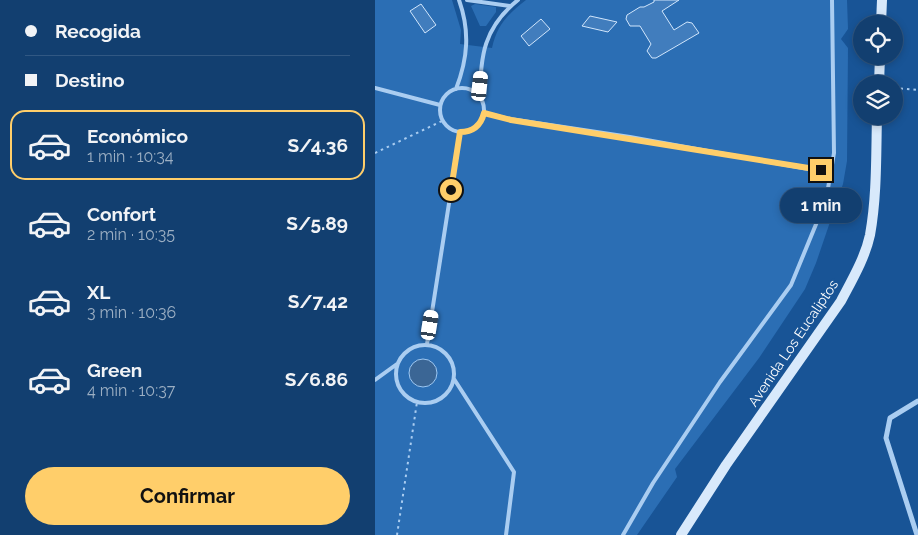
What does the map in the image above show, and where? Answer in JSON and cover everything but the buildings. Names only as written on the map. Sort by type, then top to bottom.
[{"type":"street","points":[[881,15],[882,0]]},
{"type":"street","name":"Avenida Los Eucaliptos","points":[[681,535],[731,457],[841,301],[855,274],[869,236],[874,202],[877,125]]},
{"type":"street","points":[[917,535],[886,438],[890,418],[918,401]]},
{"type":"lane","points":[[456,89],[461,76],[467,35],[466,21],[459,0]]},
{"type":"lane","points":[[467,0],[510,6]]},
{"type":"lane","points":[[480,98],[469,89],[456,89],[445,95],[440,105],[442,121],[447,127],[460,132],[473,129],[482,119],[484,113],[480,98],[483,52],[489,34],[499,16],[518,0]]},
{"type":"lane","points":[[623,535],[653,483],[715,390],[791,285],[826,200],[831,173],[835,103],[832,0]]},
{"type":"lane","points":[[375,88],[440,105]]},
{"type":"lane","points":[[484,113],[511,120],[649,140],[831,173]]},
{"type":"lane","points":[[427,344],[460,132]]},
{"type":"lane","points":[[375,380],[397,364],[409,349],[427,344],[445,352],[454,369],[454,379],[445,396],[437,401],[417,402],[409,398],[397,383],[397,364]]},
{"type":"lane","points":[[454,379],[514,472],[506,535]]},
{"type":"path","points":[[903,89],[918,90]]},
{"type":"path","points":[[375,152],[442,121]]},
{"type":"path","points":[[397,535],[417,402]]},
{"type":"shaded area","points":[[375,0],[452,0],[461,30],[460,44],[492,48],[500,26],[526,0],[847,0],[848,29],[841,39],[848,48],[847,161],[843,184],[816,263],[805,289],[759,358],[675,469],[677,477],[637,535],[375,535]]},
{"type":"shaded area","points":[[475,4],[496,7],[496,12],[486,26],[480,26],[471,6]]},
{"type":"shaded area","points":[[423,359],[433,363],[437,373],[433,383],[423,387],[413,383],[409,373],[413,363]]},
{"type":"route","points":[[451,190],[460,132],[467,132],[479,125],[484,113],[511,120],[630,137],[821,170]]}]
